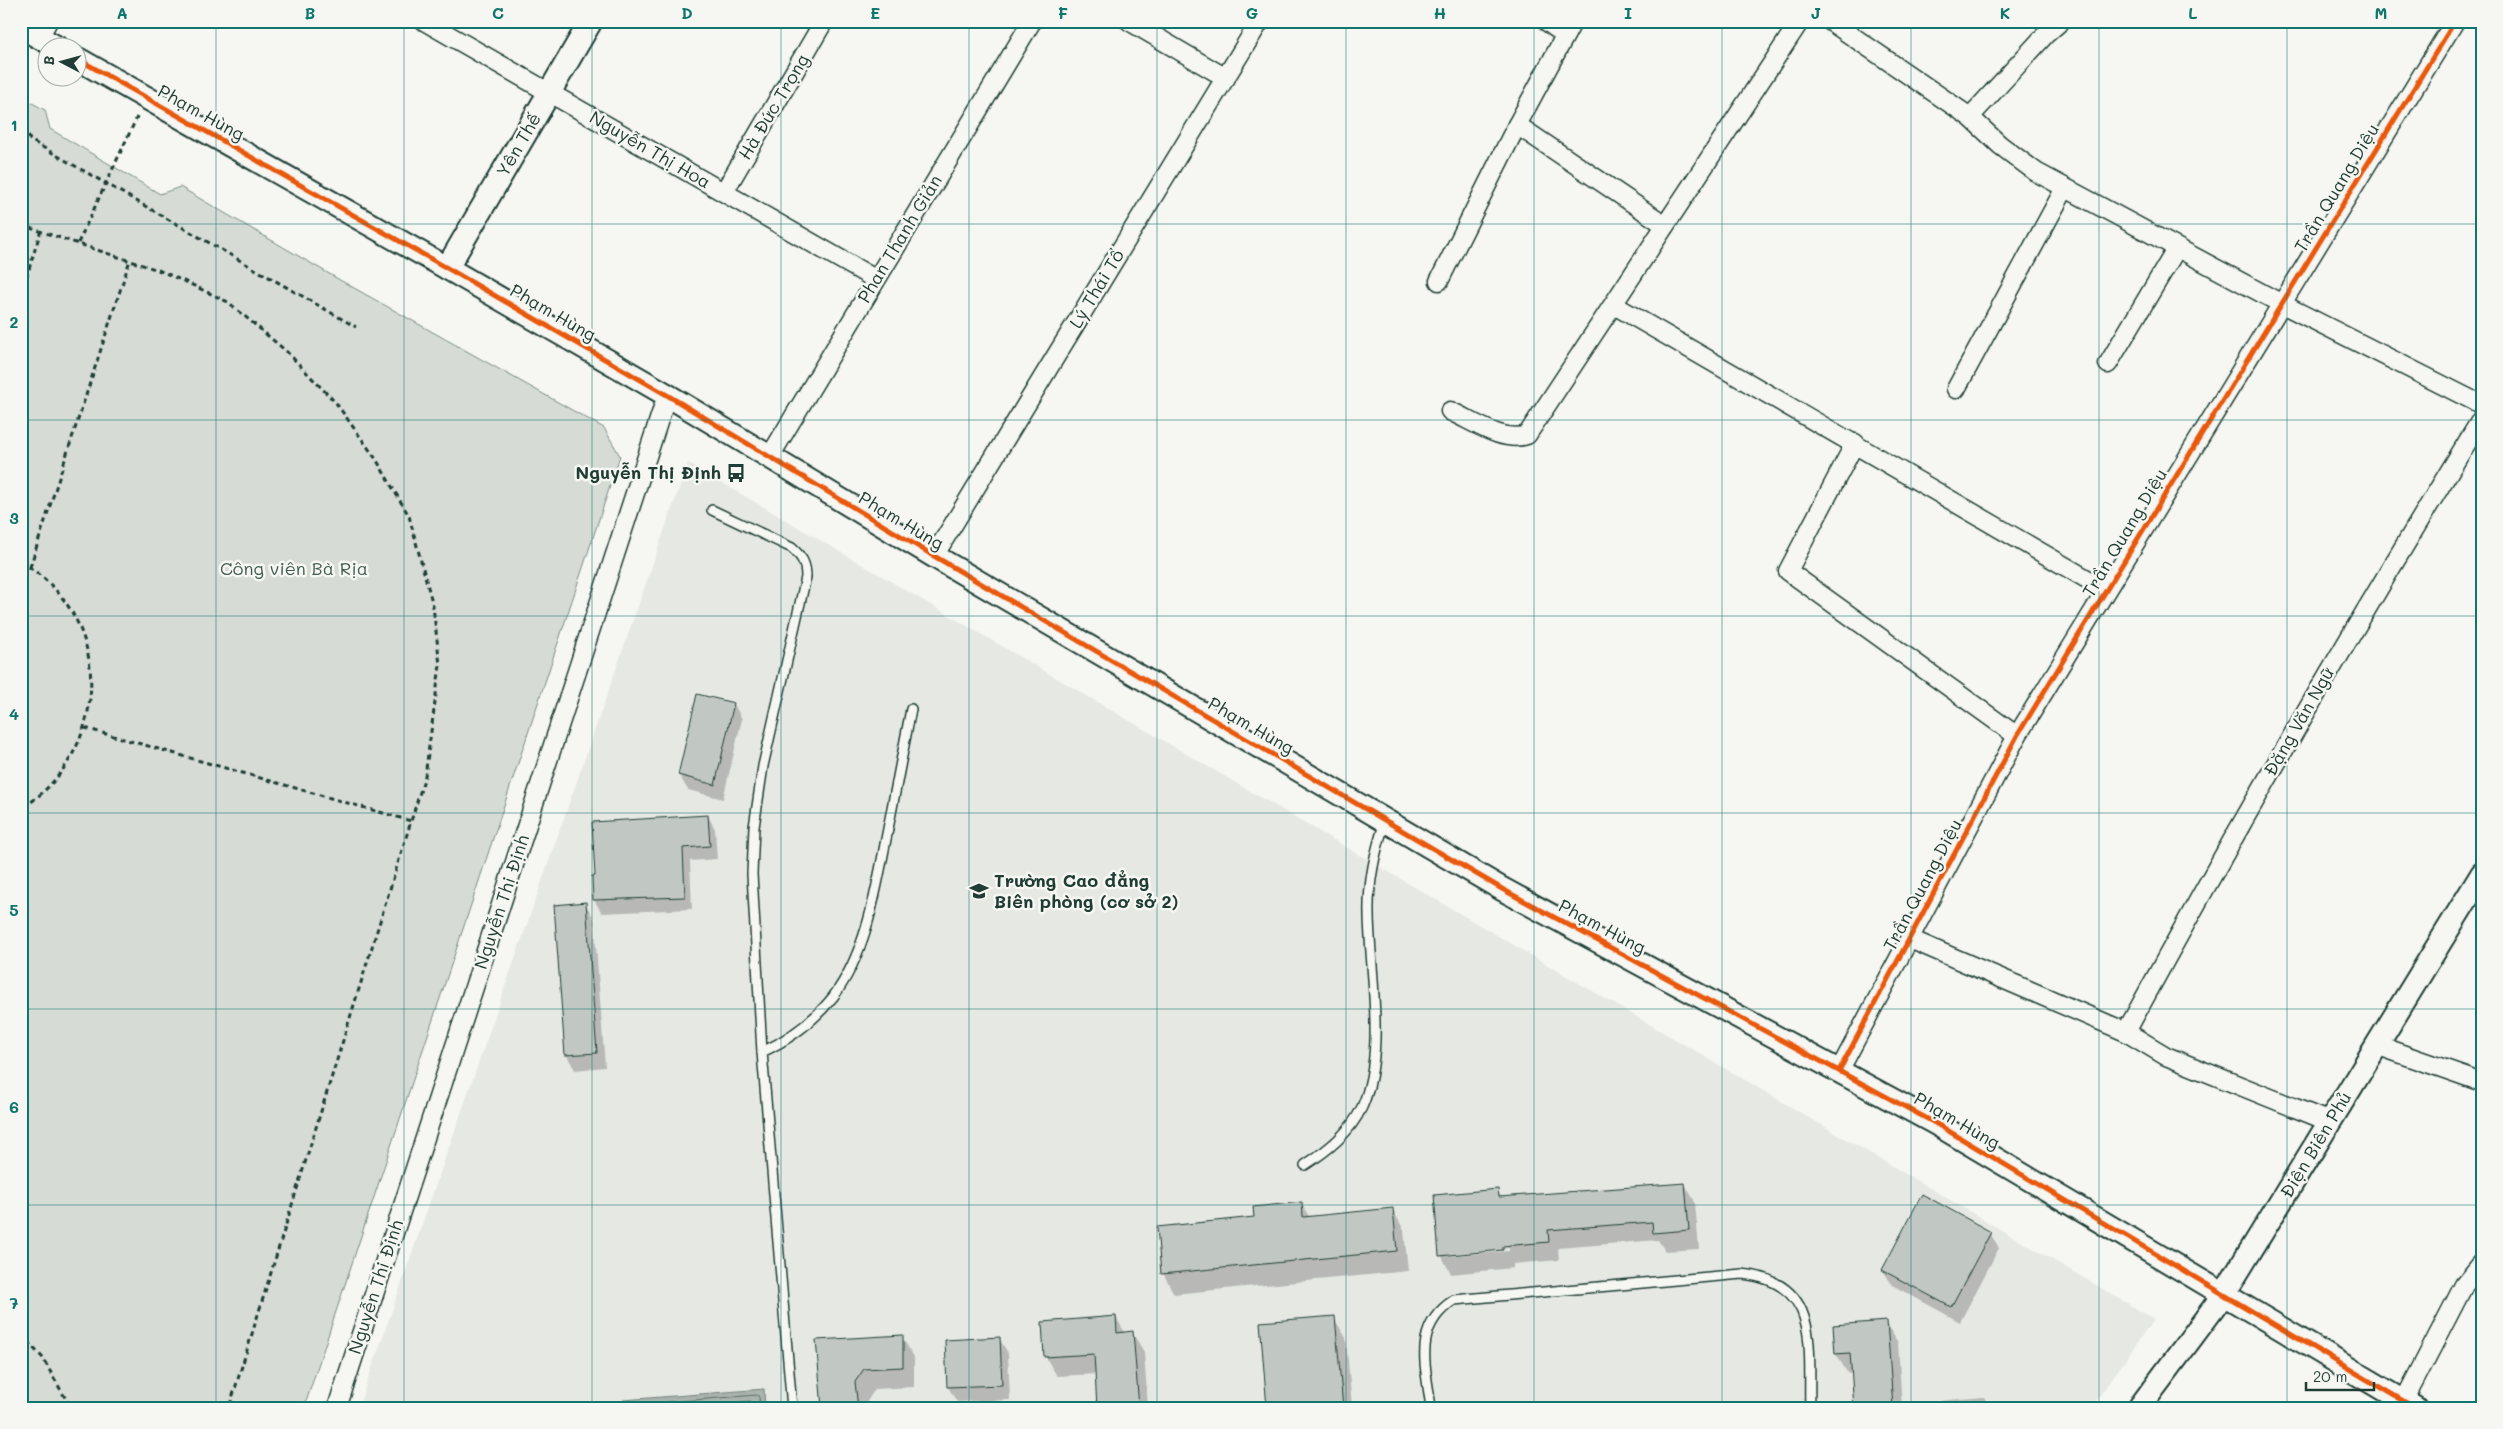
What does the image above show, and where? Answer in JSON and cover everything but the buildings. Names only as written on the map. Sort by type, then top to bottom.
[{"type":"street","name":"Nguyễn Thị Hoa","points":[[424,21],[875,279]]},
{"type":"street","name":"Yên Thế","points":[[447,268],[591,21]]},
{"type":"street","name":"Hà Đức Trọng","points":[[724,192],[824,21]]},
{"type":"street","name":"Phan Thanh Giản","points":[[769,458],[1032,21]]},
{"type":"street","points":[[1130,21],[1226,78]]},
{"type":"street","name":"Lý Thái Tổ","points":[[934,556],[1260,21]]},
{"type":"street","points":[[1439,281],[1517,125],[1569,28],[1546,21]]},
{"type":"street","points":[[1450,411],[1506,437],[1527,435],[1800,21]]},
{"type":"street","points":[[1830,21],[1970,117],[2000,145],[2036,172],[2282,304],[2482,405]]},
{"type":"street","points":[[1970,117],[2046,34],[2062,21]]},
{"type":"street","name":"Trần Quang Diệu","points":[[1839,1071],[2017,736],[2455,21]]},
{"type":"street","name":"Phạm Hùng","points":[[88,65],[667,395],[934,556],[1502,889],[1935,1123],[2409,1404]]},
{"type":"street","points":[[1517,125],[1665,225]]},
{"type":"street","points":[[1956,389],[2065,188]]},
{"type":"street","points":[[2108,364],[2177,248]]},
{"type":"street","points":[[1614,305],[1856,443],[2106,590]]},
{"type":"street","name":"Nguyễn Thị Định","points":[[337,1408],[667,395]]},
{"type":"street","name":"Đặng Văn Ngữ","points":[[2126,1032],[2217,864],[2349,636],[2482,418]]},
{"type":"street","points":[[1856,443],[1788,571],[2017,736]]},
{"type":"street","name":"Điện Biên Phủ","points":[[2139,1408],[2224,1294],[2482,874]]},
{"type":"street","points":[[1910,939],[2126,1032],[2166,1056],[2330,1122]]},
{"type":"street","points":[[2376,1045],[2482,1082]]},
{"type":"street","points":[[2409,1404],[2464,1285],[2482,1263]]},
{"type":"lane","points":[[712,510],[792,548],[806,565],[806,577],[763,766],[754,827],[753,922],[792,1408]]},
{"type":"lane","points":[[762,1052],[796,1034],[821,1010],[844,979],[856,953],[867,923],[882,862],[911,709]]},
{"type":"lane","points":[[1304,1165],[1331,1147],[1348,1129],[1362,1108],[1370,1084],[1374,1064],[1374,990],[1368,913],[1376,850],[1386,821]]},
{"type":"lane","points":[[1431,1408],[1425,1340],[1429,1325],[1439,1310],[1454,1300],[1742,1274],[1761,1276],[1776,1281],[1788,1290],[1801,1306],[1807,1322],[1810,1408]]},
{"type":"path","points":[[78,243],[147,98]]},
{"type":"path","points":[[21,119],[30,140],[356,327]]},
{"type":"path","points":[[21,225],[158,270],[228,302],[286,351],[336,403],[376,459],[409,516],[433,606],[440,665],[425,776],[229,1408]]},
{"type":"path","points":[[21,295],[41,230]]},
{"type":"path","points":[[30,567],[130,260]]},
{"type":"path","points":[[21,562],[30,567],[62,599],[75,618],[84,639],[92,683],[90,706],[85,728],[66,768],[51,785],[21,809]]},
{"type":"path","points":[[85,728],[411,821]]},
{"type":"path","points":[[21,1335],[42,1358],[71,1408]]},
{"type":"shaded area","name":"Trường Cao đẳng Biên phòng (cơ sở 2)","points":[[688,463],[2154,1319],[2091,1408],[358,1408]]},
{"type":"green space","name":"Công viên Bà Rịa","points":[[21,97],[45,110],[50,129],[160,194],[180,187],[338,279],[604,428],[620,456],[304,1408],[21,1408]]},
{"type":"water","points":[[764,1389],[765,1408],[623,1408],[623,1400]]},
{"type":"cycle path","points":[[1839,1071],[2017,736],[2455,21]]},
{"type":"cycle path","points":[[88,65],[667,395],[934,556],[1502,889],[1935,1123],[2415,1408]]},
{"type":"place","name":"Nguyễn Thị Định","points":[[736,473]]},
{"type":"place","name":"Trường Cao đẳng Biên phòng (cơ sở 2)","points":[[979,891]]}]
